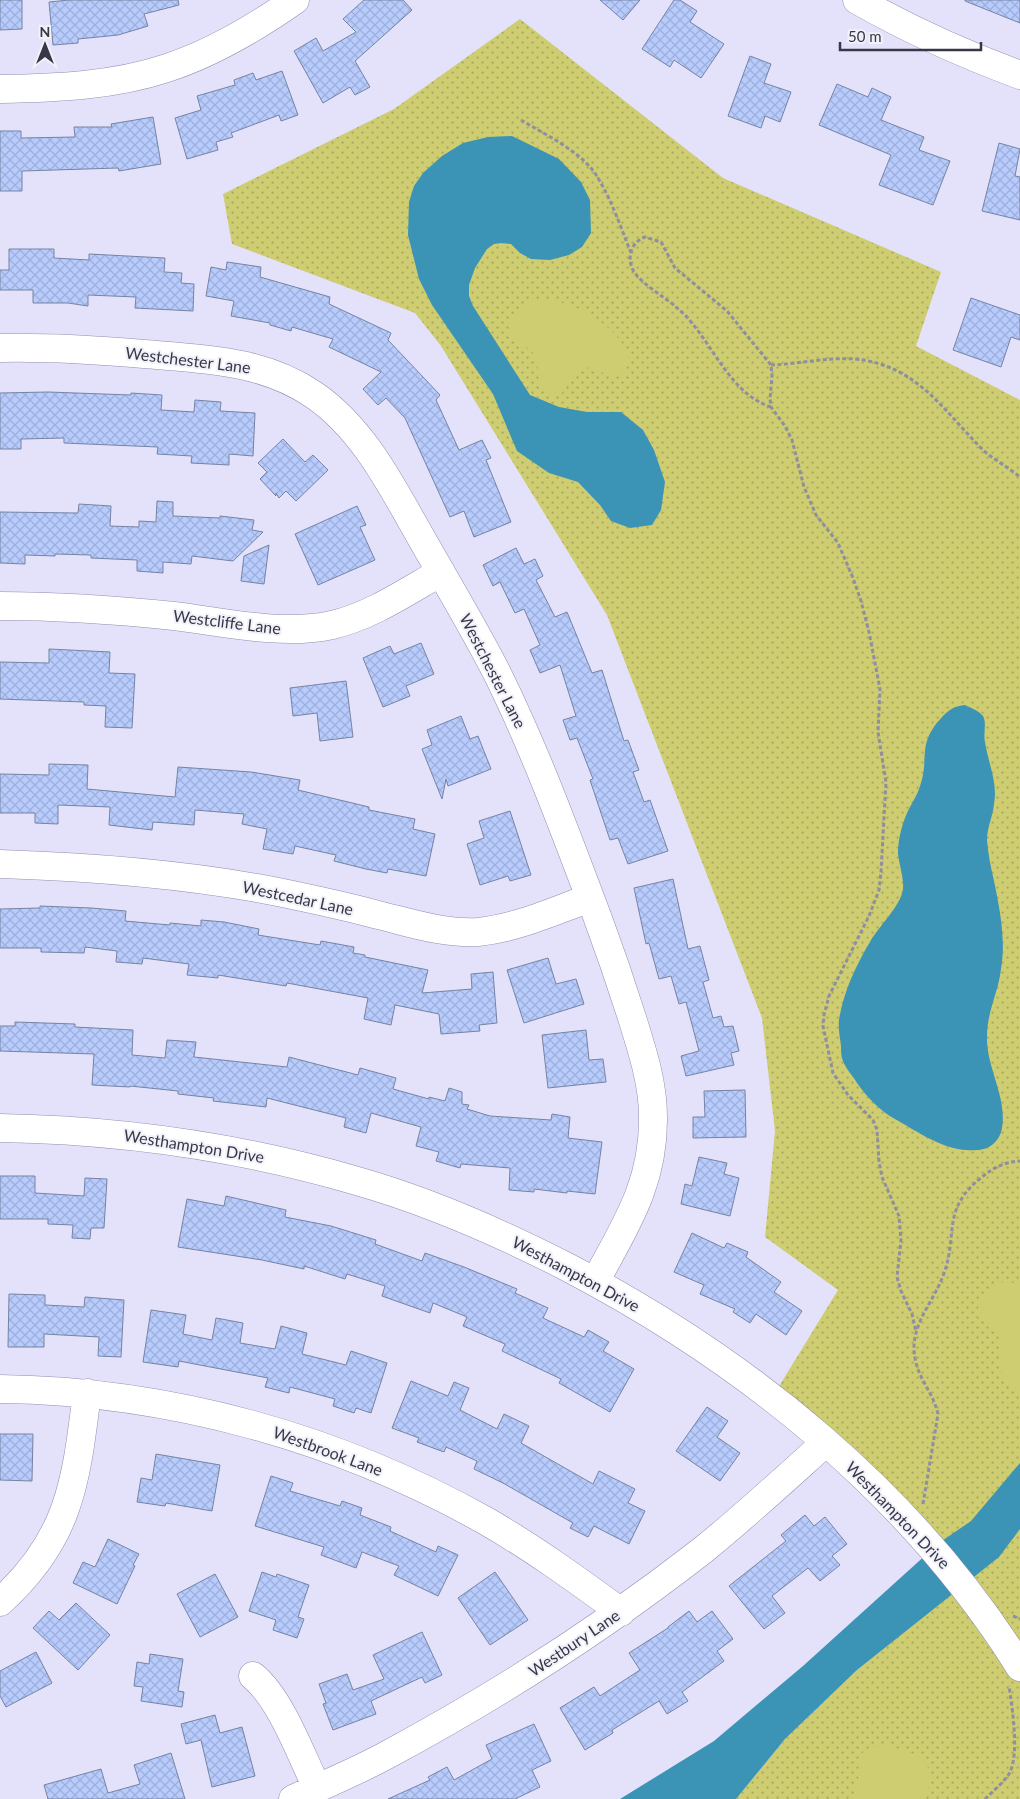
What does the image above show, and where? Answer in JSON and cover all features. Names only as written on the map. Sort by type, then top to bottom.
[{"type":"street","points":[[0,89],[84,85],[124,79],[167,68],[228,42],[295,0]]},
{"type":"street","points":[[857,0],[938,42],[1020,75]]},
{"type":"street","name":"Westchester Lane","points":[[0,348],[123,352],[213,360],[250,366],[287,379],[317,397],[332,409],[358,436],[384,472],[476,632],[516,714],[574,851],[644,1056],[653,1114],[651,1154],[640,1196],[595,1282]]},
{"type":"street","name":"Westcliffe Lane","points":[[0,606],[128,611],[272,628],[304,629],[333,625],[367,612],[441,572]]},
{"type":"street","name":"Westcedar Lane","points":[[0,864],[79,868],[196,878],[304,897],[433,929],[462,932],[492,930],[522,923],[590,898]]},
{"type":"street","name":"Westhampton Drive","points":[[0,1128],[78,1131],[157,1138],[260,1156],[330,1173],[451,1213],[506,1237],[595,1282],[646,1311],[729,1365],[794,1415],[864,1477],[919,1534],[971,1596],[1002,1639],[1014,1675]]},
{"type":"street","name":"Westbrook Lane","points":[[0,1389],[87,1394],[151,1402],[236,1420],[316,1444],[415,1484],[488,1522],[562,1569],[621,1612]]},
{"type":"street","points":[[0,1602],[34,1566],[48,1546],[62,1520],[70,1497],[76,1469],[87,1394]]},
{"type":"street","name":"Westbury Lane","points":[[305,1794],[386,1756],[500,1691],[621,1612],[705,1548],[825,1443]]},
{"type":"street","points":[[253,1676],[266,1687],[275,1700],[305,1794]]},
{"type":"path","points":[[521,120],[581,159],[598,177],[631,253]]},
{"type":"path","points":[[771,407],[757,401],[738,384],[723,367],[690,320],[665,297],[639,279],[630,262],[635,242],[645,237],[661,242],[675,268],[727,310],[771,365],[771,407],[785,426],[792,440],[804,487],[816,515],[838,543],[853,578],[867,624],[880,689],[878,732],[886,782],[881,872],[879,890],[869,916],[829,996],[823,1026],[833,1073],[848,1095],[873,1120],[877,1130],[882,1177],[900,1216],[901,1240],[897,1277],[901,1291],[912,1314],[916,1332]]},
{"type":"path","points":[[771,365],[842,358],[888,366],[904,374],[937,400],[985,452],[1020,477]]},
{"type":"path","points":[[919,1534],[938,1414],[917,1367],[914,1346],[916,1332],[945,1271],[951,1245],[953,1219],[959,1202],[970,1187],[990,1170],[1007,1162],[1020,1161]]},
{"type":"path","points":[[985,1799],[1006,1779],[1013,1766],[1014,1675]]},
{"type":"shaded area","points":[[520,19],[723,178],[941,272],[916,346],[1020,400],[1020,1799],[736,1799],[785,1739],[857,1670],[970,1579],[778,1388],[838,1290],[765,1237],[775,1131],[762,1018],[607,615],[441,346],[415,313],[232,244],[223,194],[394,109]]},
{"type":"shaded area","points":[[536,299],[560,302],[572,306],[584,311],[605,325],[627,351],[629,357],[628,364],[623,374],[612,376],[593,369],[580,369],[571,377],[562,393],[552,395],[545,392],[541,387],[537,364],[532,352],[512,339],[509,332],[509,325],[514,315]]},
{"type":"shaded area","points":[[1003,1282],[1016,1283],[1020,1288],[1020,1389],[1016,1390],[1007,1384],[1003,1378],[1000,1341],[991,1324],[978,1309],[983,1294],[989,1288]]},
{"type":"shaded area","points":[[886,1746],[908,1752],[923,1761],[928,1768],[930,1776],[929,1786],[924,1799],[853,1799],[858,1778],[859,1759],[862,1753],[875,1747]]},
{"type":"water","points":[[512,136],[559,159],[581,182],[590,200],[591,233],[582,247],[569,255],[550,260],[531,259],[520,253],[511,244],[494,244],[487,249],[475,268],[469,285],[469,296],[473,306],[530,395],[559,407],[587,412],[621,412],[643,430],[654,450],[665,482],[661,510],[652,525],[630,528],[611,521],[600,505],[578,482],[549,473],[517,451],[493,394],[432,305],[419,279],[408,235],[409,202],[414,186],[423,173],[442,156],[463,143],[488,137]]},
{"type":"water","points":[[965,705],[981,714],[985,722],[986,750],[995,788],[987,840],[1003,936],[1001,969],[987,1031],[990,1063],[1002,1106],[1002,1128],[996,1141],[981,1150],[955,1148],[934,1141],[889,1116],[879,1108],[861,1088],[844,1064],[841,1056],[839,1026],[844,1000],[855,970],[874,936],[901,896],[903,884],[898,853],[901,829],[922,778],[926,744],[929,735],[934,726],[948,711]]},
{"type":"water","points":[[1020,1463],[1020,1529],[999,1557],[857,1670],[785,1739],[736,1799],[620,1799],[714,1741],[803,1666],[939,1543],[971,1521]]},
{"type":"building","points":[[0,0],[22,0],[22,29],[0,30]]},
{"type":"building","points":[[69,0],[178,0],[179,5],[144,14],[148,26],[118,35],[78,39],[78,43],[53,45],[49,2]]},
{"type":"building","points":[[364,0],[403,0],[412,10],[355,61],[370,87],[355,95],[350,87],[323,103],[294,51],[316,38],[323,51],[356,32],[343,19]]},
{"type":"building","points":[[600,0],[640,0],[623,20]]},
{"type":"building","points":[[674,0],[680,0],[697,11],[690,22],[724,44],[701,78],[674,60],[670,67],[642,49]]},
{"type":"building","points":[[1020,0],[1020,23],[965,1]]},
{"type":"building","points":[[750,56],[771,64],[764,83],[791,92],[780,122],[765,116],[761,128],[728,116]]},
{"type":"building","points":[[282,71],[298,115],[281,121],[279,115],[231,133],[233,137],[216,142],[218,150],[187,159],[175,118],[201,110],[197,96],[235,85],[234,80],[253,73],[256,80]]},
{"type":"building","points":[[837,84],[868,97],[872,88],[891,97],[881,120],[924,137],[919,150],[950,161],[933,205],[879,185],[891,155],[819,125]]},
{"type":"building","points":[[153,117],[161,164],[119,171],[118,168],[22,171],[22,191],[0,191],[0,131],[21,131],[21,138],[75,137],[74,127],[112,127],[111,124]]},
{"type":"building","points":[[999,143],[1020,149],[1015,176],[1020,177],[1020,220],[982,211]]},
{"type":"building","points":[[9,249],[54,249],[54,258],[89,260],[89,254],[165,258],[164,272],[182,273],[181,283],[194,284],[193,311],[135,308],[136,297],[88,295],[88,306],[68,303],[33,303],[33,290],[0,290],[0,270],[9,270]]},
{"type":"building","points":[[227,262],[261,267],[260,277],[330,297],[329,304],[391,333],[388,340],[440,395],[436,400],[459,450],[482,440],[491,458],[486,460],[511,522],[474,537],[464,511],[450,517],[405,418],[386,398],[378,405],[363,389],[381,372],[329,347],[333,339],[292,327],[291,331],[270,325],[270,323],[231,316],[234,301],[206,296],[211,267],[226,270]]},
{"type":"building","points":[[971,298],[1020,315],[1020,340],[1011,337],[1001,367],[953,350]]},
{"type":"building","points":[[48,392],[162,395],[161,410],[194,412],[195,400],[221,402],[220,411],[255,413],[253,456],[229,454],[229,465],[191,463],[192,456],[157,454],[158,447],[64,443],[64,438],[21,439],[21,449],[0,449],[0,393]]},
{"type":"building","points":[[283,439],[305,462],[313,455],[328,470],[296,501],[286,491],[279,498],[260,479],[267,472],[258,463]]},
{"type":"building","points":[[157,501],[173,502],[173,516],[220,518],[220,516],[254,520],[252,530],[263,532],[233,561],[192,556],[191,564],[163,562],[163,573],[137,571],[137,560],[91,558],[91,555],[25,555],[25,564],[0,563],[0,512],[78,513],[79,504],[111,506],[110,526],[139,527],[139,521],[156,522]]},
{"type":"building","points":[[357,506],[366,525],[360,527],[375,560],[318,585],[295,534]]},
{"type":"building","points":[[269,545],[264,584],[241,581],[244,556]]},
{"type":"building","points":[[516,548],[524,564],[535,559],[543,576],[536,580],[555,617],[567,612],[592,673],[602,670],[624,741],[628,740],[639,770],[633,772],[644,802],[650,800],[668,851],[628,864],[618,838],[610,840],[590,780],[593,779],[577,738],[570,740],[563,720],[576,716],[560,665],[540,673],[530,650],[540,645],[524,609],[515,613],[500,582],[493,586],[483,565]]},
{"type":"building","points":[[421,643],[434,674],[406,686],[410,696],[383,707],[363,658],[390,646],[394,654]]},
{"type":"building","points":[[49,649],[110,652],[109,673],[135,674],[132,728],[105,727],[106,706],[84,705],[84,702],[0,699],[0,662],[49,663]]},
{"type":"building","points":[[346,681],[353,737],[320,741],[317,713],[293,716],[290,688]]},
{"type":"building","points":[[461,716],[470,739],[478,736],[491,769],[448,786],[446,779],[442,799],[422,749],[432,745],[427,730]]},
{"type":"building","points":[[49,764],[88,765],[87,789],[175,797],[178,767],[251,772],[300,780],[298,790],[369,807],[369,810],[415,819],[413,829],[435,834],[426,876],[388,869],[387,873],[366,869],[334,861],[336,855],[295,846],[293,854],[263,849],[267,829],[242,824],[244,814],[195,810],[194,825],[153,822],[152,830],[109,825],[110,807],[58,805],[58,824],[35,823],[35,813],[0,813],[0,774],[49,775]]},
{"type":"building","points":[[510,811],[531,875],[510,881],[508,876],[480,885],[467,844],[484,838],[479,821]]},
{"type":"building","points":[[673,879],[688,949],[700,946],[709,980],[703,982],[713,1018],[721,1016],[724,1027],[733,1026],[739,1051],[731,1053],[734,1065],[686,1076],[681,1056],[699,1051],[686,1002],[679,1004],[671,976],[659,979],[649,943],[646,944],[634,888]]},
{"type":"building","points":[[40,906],[126,911],[125,921],[170,925],[170,923],[201,926],[201,920],[224,922],[259,929],[258,935],[320,945],[321,941],[354,947],[353,953],[365,955],[365,957],[428,970],[422,993],[472,989],[471,974],[493,972],[497,1023],[479,1025],[480,1031],[441,1034],[439,1014],[395,1005],[391,1025],[364,1019],[368,998],[287,983],[286,986],[218,975],[218,978],[187,975],[189,964],[143,958],[142,964],[116,962],[117,951],[85,947],[84,953],[41,952],[41,948],[0,948],[0,909],[40,908]]},
{"type":"building","points":[[548,958],[556,984],[576,979],[584,1004],[524,1023],[507,970]]},
{"type":"building","points":[[15,1022],[75,1024],[75,1027],[133,1030],[132,1055],[165,1058],[167,1040],[196,1042],[194,1057],[287,1067],[289,1057],[358,1075],[360,1068],[396,1078],[393,1089],[429,1099],[429,1097],[445,1101],[449,1088],[462,1092],[462,1104],[469,1105],[467,1109],[490,1116],[551,1120],[552,1114],[570,1117],[568,1138],[602,1142],[595,1194],[534,1189],[534,1192],[509,1190],[510,1168],[461,1164],[460,1168],[436,1161],[439,1152],[416,1146],[421,1127],[371,1113],[366,1133],[344,1127],[346,1118],[267,1098],[266,1107],[213,1101],[214,1098],[178,1094],[178,1091],[130,1086],[92,1085],[94,1054],[0,1051],[0,1026],[15,1026]]},
{"type":"building","points":[[586,1030],[589,1060],[603,1059],[606,1082],[548,1088],[542,1035]]},
{"type":"building","points":[[745,1090],[746,1137],[693,1138],[693,1117],[705,1117],[704,1091]]},
{"type":"building","points":[[699,1157],[727,1163],[724,1174],[739,1178],[730,1216],[681,1204],[685,1184],[692,1186]]},
{"type":"building","points":[[0,1176],[35,1176],[35,1193],[84,1196],[85,1178],[107,1179],[104,1228],[91,1228],[90,1239],[72,1238],[73,1225],[48,1224],[48,1219],[0,1219]]},
{"type":"building","points":[[226,1196],[286,1210],[285,1217],[331,1226],[376,1240],[375,1244],[422,1261],[425,1253],[517,1289],[515,1293],[548,1308],[543,1318],[584,1337],[588,1330],[609,1342],[603,1351],[634,1369],[610,1412],[559,1383],[561,1379],[502,1351],[505,1344],[463,1326],[467,1317],[433,1303],[430,1313],[382,1296],[385,1286],[347,1274],[345,1279],[304,1266],[304,1269],[262,1260],[178,1247],[187,1199],[224,1206]]},
{"type":"building","points":[[692,1233],[724,1248],[727,1243],[748,1252],[746,1257],[781,1282],[774,1292],[802,1311],[786,1335],[756,1314],[750,1323],[733,1312],[735,1309],[700,1294],[704,1285],[674,1272]]},
{"type":"building","points":[[9,1294],[45,1295],[45,1305],[84,1307],[85,1297],[124,1300],[121,1357],[98,1356],[99,1337],[44,1334],[44,1347],[8,1347]]},
{"type":"building","points":[[151,1310],[186,1315],[183,1334],[212,1340],[216,1318],[243,1323],[240,1343],[275,1349],[281,1326],[307,1333],[302,1354],[346,1365],[351,1351],[387,1363],[371,1413],[356,1408],[354,1413],[333,1406],[335,1399],[290,1387],[289,1393],[265,1387],[268,1378],[179,1361],[178,1367],[143,1362]]},
{"type":"building","points":[[411,1381],[448,1396],[454,1382],[469,1388],[460,1410],[497,1429],[504,1414],[529,1426],[521,1443],[593,1484],[599,1471],[635,1489],[628,1503],[645,1511],[629,1544],[594,1526],[588,1537],[570,1528],[573,1523],[503,1483],[474,1469],[477,1461],[446,1447],[444,1452],[417,1442],[419,1438],[392,1428]]},
{"type":"building","points":[[707,1407],[728,1421],[717,1437],[740,1453],[720,1481],[676,1451]]},
{"type":"building","points":[[0,1434],[33,1434],[32,1481],[0,1480]]},
{"type":"building","points":[[156,1454],[220,1465],[212,1511],[166,1503],[165,1506],[137,1502],[141,1478],[152,1480]]},
{"type":"building","points":[[271,1476],[293,1483],[290,1491],[340,1506],[342,1501],[362,1508],[360,1515],[391,1527],[390,1531],[436,1552],[438,1546],[458,1555],[438,1596],[394,1575],[399,1566],[362,1552],[356,1568],[321,1555],[324,1547],[255,1526]]},
{"type":"building","points":[[805,1515],[814,1526],[825,1517],[847,1544],[832,1556],[840,1565],[820,1581],[808,1568],[772,1596],[785,1613],[764,1629],[729,1586],[786,1541],[781,1535]]},
{"type":"building","points":[[108,1539],[139,1554],[117,1604],[73,1583],[83,1562],[95,1567]]},
{"type":"building","points":[[262,1572],[276,1577],[277,1574],[309,1585],[298,1617],[304,1619],[297,1638],[273,1630],[276,1620],[249,1611]]},
{"type":"building","points":[[495,1572],[528,1620],[490,1645],[458,1598]]},
{"type":"building","points":[[215,1574],[238,1617],[200,1637],[177,1594]]},
{"type":"building","points":[[76,1603],[110,1635],[78,1670],[33,1628],[49,1611],[59,1620]]},
{"type":"building","points":[[689,1611],[697,1622],[712,1611],[733,1639],[717,1651],[724,1661],[682,1692],[688,1701],[667,1714],[659,1701],[612,1730],[613,1733],[585,1750],[560,1708],[594,1687],[600,1696],[640,1670],[629,1653],[668,1628]]},
{"type":"building","points":[[422,1632],[442,1675],[425,1683],[422,1677],[371,1701],[376,1714],[333,1730],[323,1704],[326,1703],[319,1684],[347,1674],[353,1690],[384,1679],[373,1655]]},
{"type":"building","points":[[36,1652],[52,1683],[6,1707],[0,1696],[0,1671]]},
{"type":"building","points":[[150,1654],[183,1659],[178,1691],[184,1692],[182,1707],[141,1701],[143,1687],[134,1686],[137,1662],[149,1664]]},
{"type":"building","points":[[215,1715],[220,1733],[242,1727],[255,1776],[212,1787],[201,1740],[186,1744],[181,1724]]},
{"type":"building","points":[[534,1724],[551,1761],[532,1770],[540,1787],[515,1799],[388,1799],[430,1780],[428,1777],[447,1767],[454,1780],[492,1759],[486,1745]]},
{"type":"building","points":[[171,1753],[185,1799],[48,1799],[44,1785],[101,1769],[108,1793],[140,1784],[134,1765]]}]
